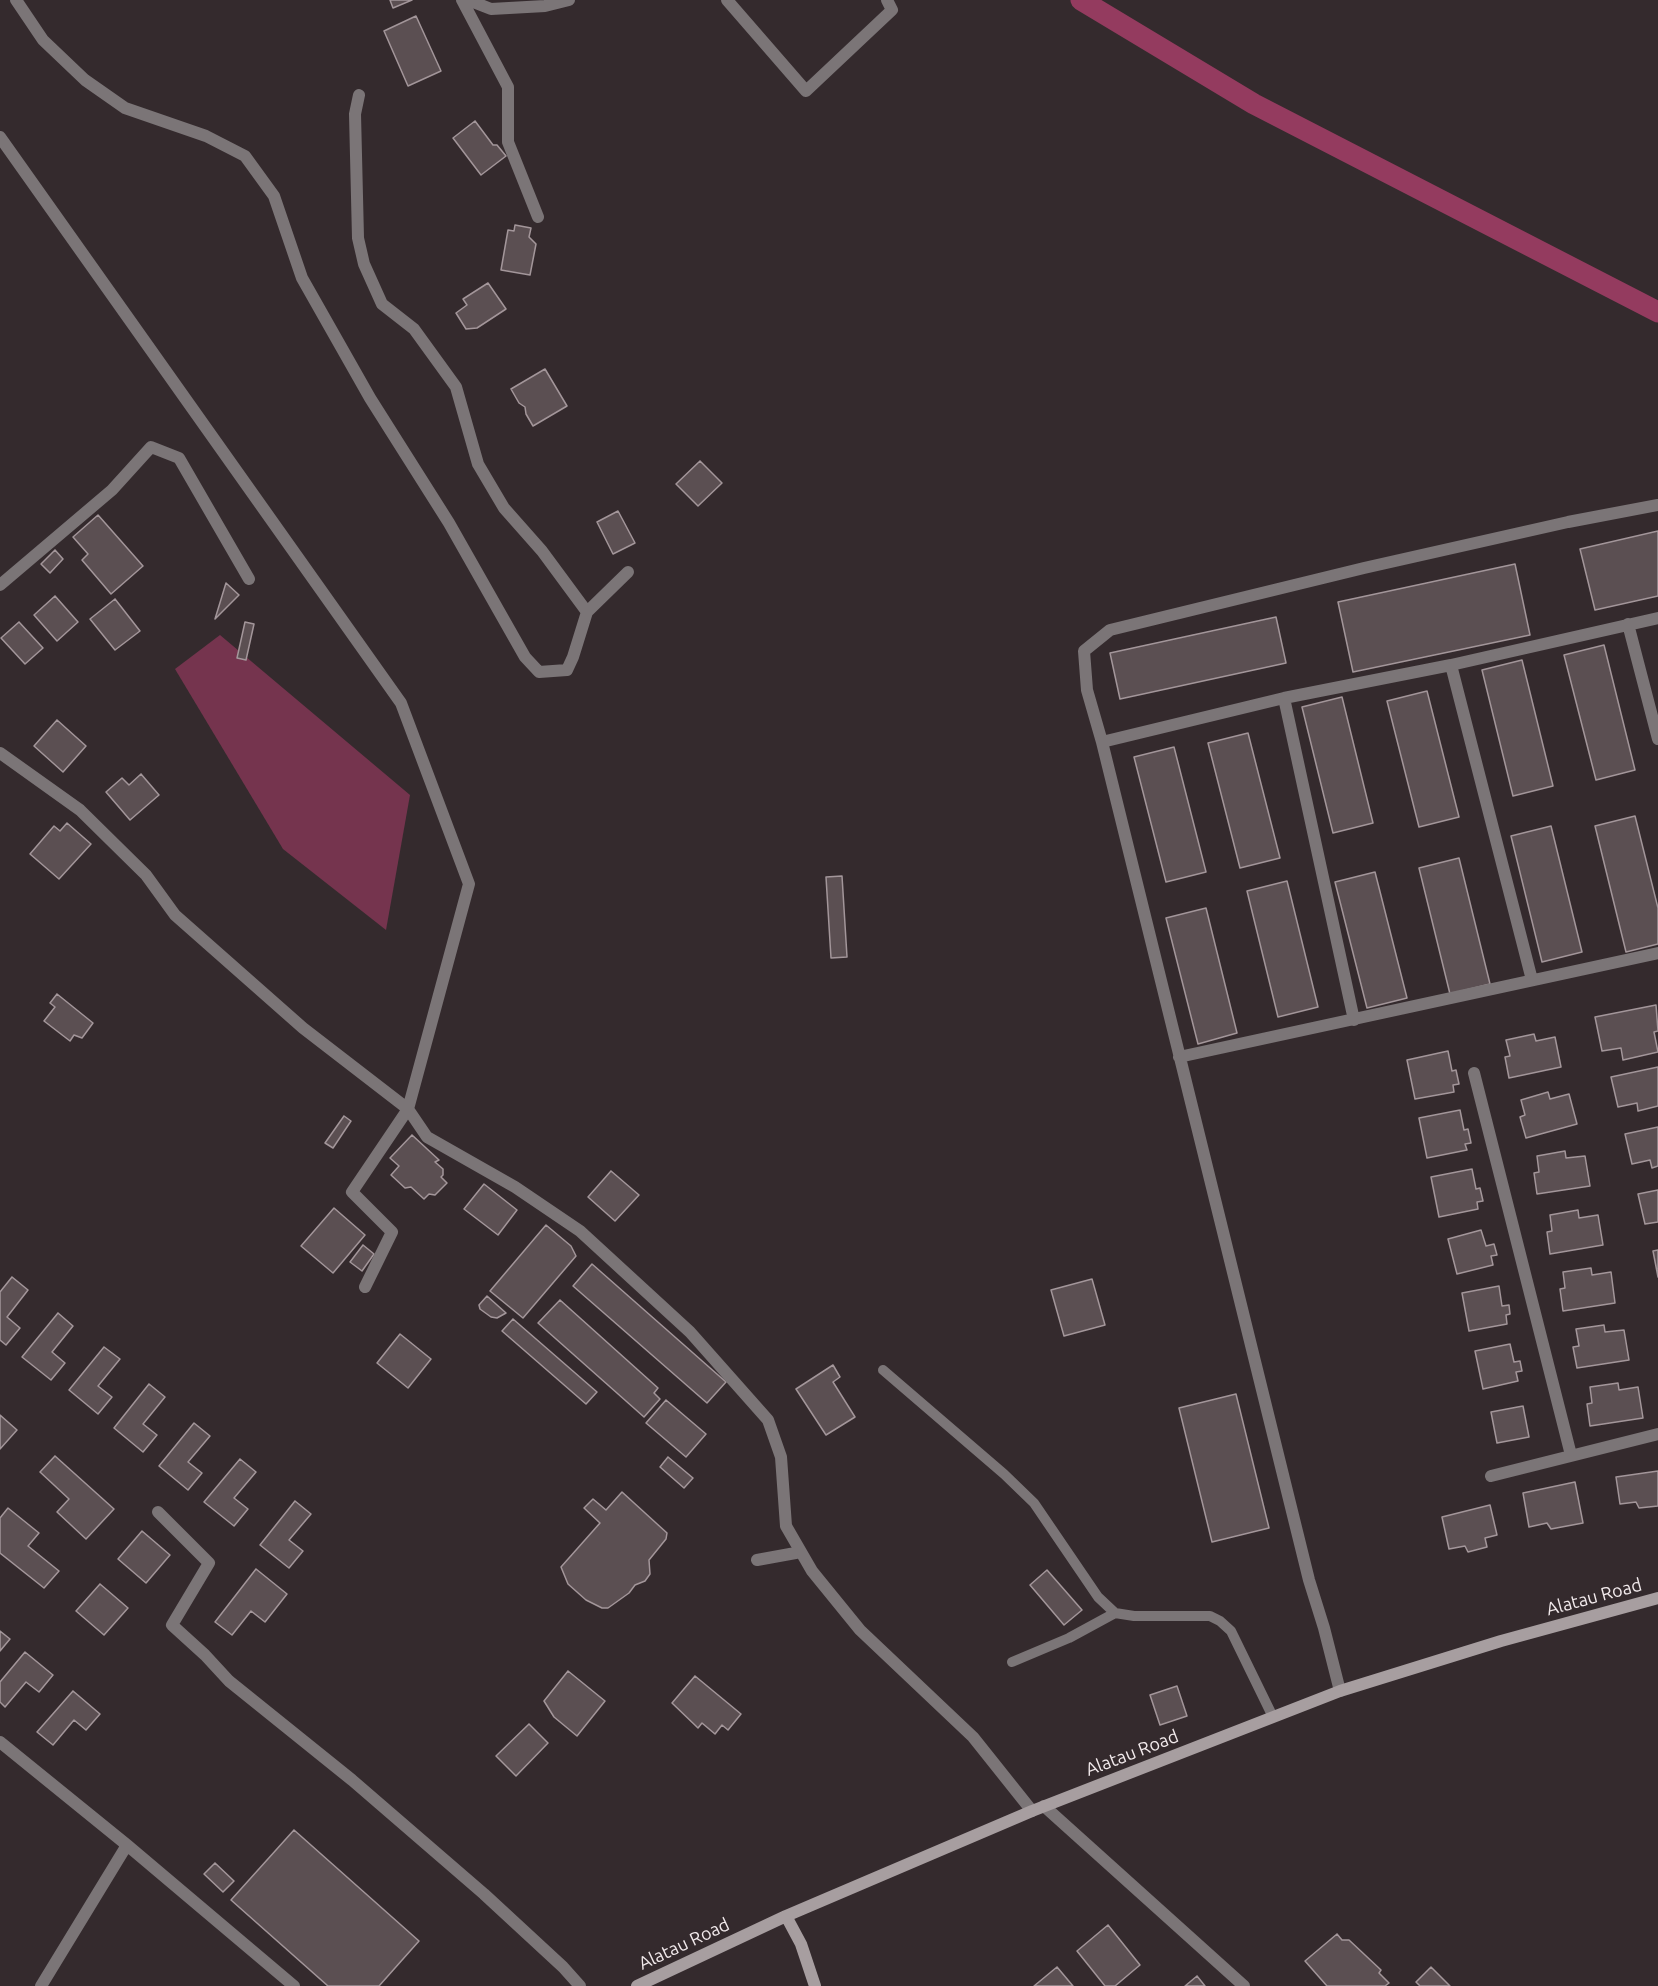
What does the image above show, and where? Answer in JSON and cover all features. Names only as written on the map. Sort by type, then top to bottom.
[{"type":"main road","name":"Alatau Road","points":[[637,1986],[786,1916],[1038,1809],[1340,1691],[1501,1641],[1658,1598]]},
{"type":"main road","points":[[786,1916],[801,1944],[815,1986]]},
{"type":"street","points":[[16,0],[44,40],[85,80],[125,108],[206,136],[245,156],[274,196],[302,278],[370,398],[449,523],[525,657],[539,672],[567,670],[586,612],[627,572]]},
{"type":"street","points":[[462,0],[508,87],[508,142],[538,217]]},
{"type":"street","points":[[468,0],[491,9],[545,6],[569,0]]},
{"type":"street","points":[[727,0],[806,91],[892,10],[887,0]]},
{"type":"street","points":[[359,95],[355,114],[357,238],[363,264],[382,304],[414,329],[456,387],[478,464],[504,507],[542,551],[586,612]]},
{"type":"street","points":[[0,136],[401,704],[469,884],[408,1108],[352,1192],[392,1232],[365,1287]]},
{"type":"street","points":[[0,585],[112,490],[152,447],[179,458],[249,579]]},
{"type":"street","points":[[1340,1691],[1309,1580],[1102,742],[1087,690],[1084,651],[1110,630],[1364,568],[1568,522],[1658,505]]},
{"type":"street","points":[[1102,742],[1284,698],[1451,665],[1658,618]]},
{"type":"street","points":[[1628,624],[1658,739]]},
{"type":"street","points":[[1451,665],[1532,980]]},
{"type":"street","points":[[1284,698],[1354,1020]]},
{"type":"street","points":[[0,753],[80,810],[146,875],[175,915],[303,1028],[408,1108],[428,1137],[515,1187],[580,1231],[690,1332],[768,1420],[781,1456],[786,1526],[812,1571],[860,1630],[973,1737],[1038,1809],[1244,1986]]},
{"type":"street","points":[[1179,1057],[1658,952]]},
{"type":"street","points":[[1474,1073],[1571,1455]]},
{"type":"street","points":[[1491,1476],[1658,1434]]},
{"type":"street","points":[[158,1512],[209,1563],[172,1625],[229,1681],[352,1780],[484,1894],[563,1967],[580,1986]]},
{"type":"street","points":[[757,1560],[801,1552]]},
{"type":"street","points":[[0,1742],[127,1845],[294,1986]]},
{"type":"street","points":[[41,1986],[127,1845]]},
{"type":"lane","points":[[883,1370],[1004,1474],[1034,1503],[1098,1597],[1115,1613],[1134,1616],[1210,1616],[1231,1630],[1273,1717]]},
{"type":"lane","points":[[1012,1662],[1069,1638],[1115,1613]]},
{"type":"shaded area","points":[[220,635],[410,795],[386,930],[283,849],[175,669]]},
{"type":"building","points":[[390,0],[412,0],[393,8]]},
{"type":"building","points":[[416,16],[441,71],[408,86],[384,31]]},
{"type":"building","points":[[475,121],[493,145],[497,145],[506,156],[481,175],[453,138]]},
{"type":"building","points":[[515,225],[531,228],[529,237],[536,244],[530,275],[501,270],[508,230],[514,231]]},
{"type":"building","points":[[488,283],[506,309],[477,328],[466,329],[456,313],[467,305],[463,299]]},
{"type":"building","points":[[545,369],[567,406],[533,426],[525,407],[519,403],[511,389]]},
{"type":"building","points":[[700,461],[722,483],[698,506],[676,484]]},
{"type":"building","points":[[618,511],[635,543],[613,554],[597,522]]},
{"type":"building","points":[[98,515],[143,566],[111,594],[82,560],[88,554],[73,537]]},
{"type":"building","points":[[1658,531],[1658,596],[1595,610],[1580,549]]},
{"type":"building","points":[[55,550],[63,559],[50,573],[41,564]]},
{"type":"building","points":[[1515,564],[1530,635],[1353,672],[1338,602]]},
{"type":"building","points":[[226,583],[239,595],[215,619]]},
{"type":"building","points":[[55,596],[78,622],[57,641],[34,615]]},
{"type":"building","points":[[115,599],[140,631],[115,650],[90,619]]},
{"type":"building","points":[[1276,617],[1286,663],[1120,699],[1110,653]]},
{"type":"building","points":[[19,622],[43,648],[25,664],[1,638]]},
{"type":"building","points":[[245,622],[254,624],[246,660],[237,658]]},
{"type":"building","points":[[1604,645],[1635,770],[1596,780],[1564,655]]},
{"type":"building","points":[[1522,660],[1553,786],[1513,796],[1482,670]]},
{"type":"building","points":[[1427,691],[1459,817],[1419,827],[1387,701]]},
{"type":"building","points":[[1342,697],[1373,823],[1333,833],[1302,707]]},
{"type":"building","points":[[57,720],[86,746],[63,772],[34,746]]},
{"type":"building","points":[[1248,733],[1280,858],[1240,868],[1208,743]]},
{"type":"building","points":[[1174,747],[1206,872],[1166,882],[1134,757]]},
{"type":"building","points":[[141,774],[159,795],[130,820],[106,792],[122,778],[129,785]]},
{"type":"building","points":[[1635,816],[1658,908],[1658,944],[1626,952],[1595,826]]},
{"type":"building","points":[[67,823],[91,844],[59,879],[30,854],[54,826],[60,831]]},
{"type":"building","points":[[1551,826],[1582,952],[1542,962],[1511,836]]},
{"type":"building","points":[[1459,858],[1490,984],[1450,994],[1419,868]]},
{"type":"building","points":[[1375,872],[1407,998],[1367,1008],[1335,882]]},
{"type":"building","points":[[842,876],[847,957],[831,958],[826,877]]},
{"type":"building","points":[[1287,881],[1318,1007],[1278,1017],[1247,891]]},
{"type":"building","points":[[1206,908],[1237,1033],[1198,1044],[1166,918]]},
{"type":"building","points":[[57,994],[93,1023],[82,1038],[74,1035],[70,1041],[44,1021],[55,1007],[50,1003]]},
{"type":"building","points":[[1656,1005],[1658,1031],[1654,1032],[1658,1052],[1623,1060],[1621,1048],[1602,1051],[1595,1017]]},
{"type":"building","points":[[1534,1034],[1536,1041],[1555,1037],[1561,1067],[1509,1078],[1505,1057],[1510,1056],[1506,1040]]},
{"type":"building","points":[[1448,1051],[1452,1071],[1456,1070],[1459,1084],[1453,1085],[1454,1092],[1415,1099],[1407,1060]]},
{"type":"building","points":[[1658,1067],[1658,1106],[1638,1111],[1637,1103],[1618,1107],[1611,1077]]},
{"type":"building","points":[[1548,1092],[1550,1099],[1569,1094],[1577,1124],[1526,1138],[1520,1117],[1525,1115],[1521,1100]]},
{"type":"building","points":[[1460,1110],[1464,1130],[1468,1129],[1471,1143],[1465,1144],[1467,1150],[1427,1158],[1419,1118]]},
{"type":"building","points":[[344,1116],[351,1121],[333,1148],[325,1143]]},
{"type":"building","points":[[1658,1127],[1658,1166],[1652,1168],[1650,1160],[1632,1164],[1625,1134]]},
{"type":"building","points":[[412,1135],[439,1160],[435,1162],[443,1169],[441,1177],[447,1183],[435,1195],[429,1194],[424,1199],[411,1187],[405,1188],[391,1175],[399,1166],[390,1158]]},
{"type":"building","points":[[1565,1151],[1566,1158],[1585,1156],[1590,1186],[1537,1194],[1534,1173],[1539,1172],[1537,1156]]},
{"type":"building","points":[[1472,1169],[1476,1189],[1480,1188],[1483,1201],[1477,1202],[1478,1209],[1439,1217],[1431,1177]]},
{"type":"building","points":[[611,1171],[639,1195],[615,1221],[588,1197]]},
{"type":"building","points":[[484,1184],[517,1210],[498,1235],[464,1209]]},
{"type":"building","points":[[1658,1190],[1658,1222],[1645,1224],[1638,1194]]},
{"type":"building","points":[[334,1208],[365,1235],[333,1273],[301,1246]]},
{"type":"building","points":[[1578,1210],[1579,1218],[1598,1215],[1603,1245],[1550,1254],[1547,1232],[1552,1231],[1550,1215]]},
{"type":"building","points":[[546,1225],[571,1246],[576,1256],[523,1318],[490,1291]]},
{"type":"building","points":[[1481,1230],[1486,1246],[1494,1244],[1497,1255],[1491,1256],[1493,1265],[1457,1274],[1448,1239]]},
{"type":"building","points":[[363,1245],[374,1254],[362,1271],[350,1262]]},
{"type":"building","points":[[1658,1250],[1658,1277],[1653,1251]]},
{"type":"building","points":[[592,1264],[726,1382],[707,1403],[573,1286]]},
{"type":"building","points":[[1591,1268],[1592,1275],[1611,1272],[1615,1303],[1563,1311],[1560,1289],[1565,1288],[1563,1272]]},
{"type":"building","points":[[12,1277],[28,1290],[7,1317],[20,1328],[6,1345],[0,1340],[0,1292]]},
{"type":"building","points":[[1092,1279],[1105,1325],[1064,1336],[1051,1290]]},
{"type":"building","points":[[1499,1286],[1502,1306],[1509,1305],[1510,1314],[1506,1315],[1507,1324],[1469,1331],[1462,1293]]},
{"type":"building","points":[[487,1296],[506,1313],[497,1318],[491,1317],[480,1309],[479,1305]]},
{"type":"building","points":[[560,1300],[658,1388],[654,1393],[660,1399],[644,1417],[538,1323]]},
{"type":"building","points":[[58,1313],[73,1326],[52,1352],[65,1363],[51,1380],[22,1357]]},
{"type":"building","points":[[513,1319],[597,1392],[586,1404],[502,1331]]},
{"type":"building","points":[[1604,1325],[1605,1332],[1624,1330],[1629,1360],[1577,1368],[1573,1347],[1579,1346],[1576,1329]]},
{"type":"building","points":[[400,1334],[431,1359],[408,1388],[377,1363]]},
{"type":"building","points":[[1510,1344],[1514,1362],[1520,1361],[1522,1371],[1516,1372],[1518,1381],[1483,1389],[1475,1351]]},
{"type":"building","points":[[104,1347],[120,1359],[98,1386],[112,1397],[98,1414],[69,1390]]},
{"type":"building","points":[[833,1365],[840,1377],[833,1382],[855,1417],[826,1435],[796,1389]]},
{"type":"building","points":[[1618,1383],[1619,1390],[1638,1387],[1643,1418],[1590,1426],[1587,1404],[1592,1403],[1590,1387]]},
{"type":"building","points":[[149,1384],[165,1397],[143,1424],[157,1435],[143,1452],[114,1428]]},
{"type":"building","points":[[1236,1394],[1269,1528],[1212,1542],[1179,1408]]},
{"type":"building","points":[[666,1400],[706,1434],[686,1457],[646,1423]]},
{"type":"building","points":[[1523,1406],[1529,1437],[1497,1443],[1491,1412]]},
{"type":"building","points":[[0,1415],[17,1430],[0,1449]]},
{"type":"building","points":[[194,1423],[210,1436],[188,1462],[202,1473],[188,1490],[159,1466]]},
{"type":"building","points":[[55,1456],[114,1509],[86,1539],[57,1512],[69,1499],[40,1472]]},
{"type":"building","points":[[668,1457],[693,1478],[684,1488],[660,1467]]},
{"type":"building","points":[[240,1459],[256,1472],[234,1498],[248,1509],[234,1526],[204,1502]]},
{"type":"building","points":[[1658,1471],[1658,1506],[1639,1508],[1636,1502],[1620,1504],[1616,1477]]},
{"type":"building","points":[[1575,1482],[1583,1523],[1551,1529],[1547,1523],[1529,1527],[1523,1493]]},
{"type":"building","points":[[622,1492],[667,1533],[666,1539],[649,1560],[650,1574],[645,1581],[635,1585],[629,1593],[608,1608],[602,1608],[586,1600],[568,1584],[561,1567],[600,1523],[584,1508],[593,1499],[606,1510]]},
{"type":"building","points":[[295,1501],[311,1514],[289,1540],[303,1551],[289,1568],[260,1545]]},
{"type":"building","points":[[1490,1505],[1497,1535],[1485,1538],[1487,1547],[1468,1552],[1465,1546],[1449,1549],[1442,1517]]},
{"type":"building","points":[[8,1508],[39,1533],[28,1546],[59,1571],[44,1588],[0,1553],[0,1518]]},
{"type":"building","points":[[142,1531],[170,1555],[146,1583],[118,1559]]},
{"type":"building","points":[[256,1569],[287,1594],[265,1622],[251,1611],[232,1635],[215,1622]]},
{"type":"building","points":[[1047,1570],[1082,1610],[1064,1625],[1030,1585]]},
{"type":"building","points":[[100,1584],[128,1608],[104,1635],[76,1611]]},
{"type":"building","points":[[0,1631],[10,1639],[0,1651]]},
{"type":"building","points":[[25,1652],[53,1675],[39,1692],[26,1682],[5,1707],[0,1702],[0,1682]]},
{"type":"building","points":[[568,1671],[605,1701],[577,1736],[554,1717],[544,1701]]},
{"type":"building","points":[[695,1676],[741,1714],[728,1730],[722,1725],[715,1734],[702,1723],[698,1728],[672,1703]]},
{"type":"building","points":[[1177,1686],[1187,1716],[1160,1725],[1150,1695]]},
{"type":"building","points":[[73,1691],[100,1714],[86,1730],[74,1720],[53,1745],[37,1732]]},
{"type":"building","points":[[529,1724],[548,1743],[516,1776],[496,1756]]},
{"type":"building","points":[[294,1830],[419,1941],[379,1986],[328,1986],[231,1900]]},
{"type":"building","points":[[215,1863],[234,1881],[223,1892],[204,1874]]},
{"type":"building","points":[[1108,1925],[1140,1965],[1115,1986],[1105,1986],[1077,1951]]},
{"type":"building","points":[[1337,1934],[1342,1940],[1349,1940],[1381,1970],[1379,1973],[1389,1983],[1385,1986],[1327,1986],[1305,1961]]},
{"type":"building","points":[[1057,1967],[1073,1986],[1034,1986]]},
{"type":"building","points":[[1431,1967],[1450,1986],[1420,1986],[1416,1982]]},
{"type":"building","points":[[1197,1976],[1205,1986],[1185,1986]]},
{"type":"waterway","points":[[1081,0],[1254,104],[1658,312]]}]
